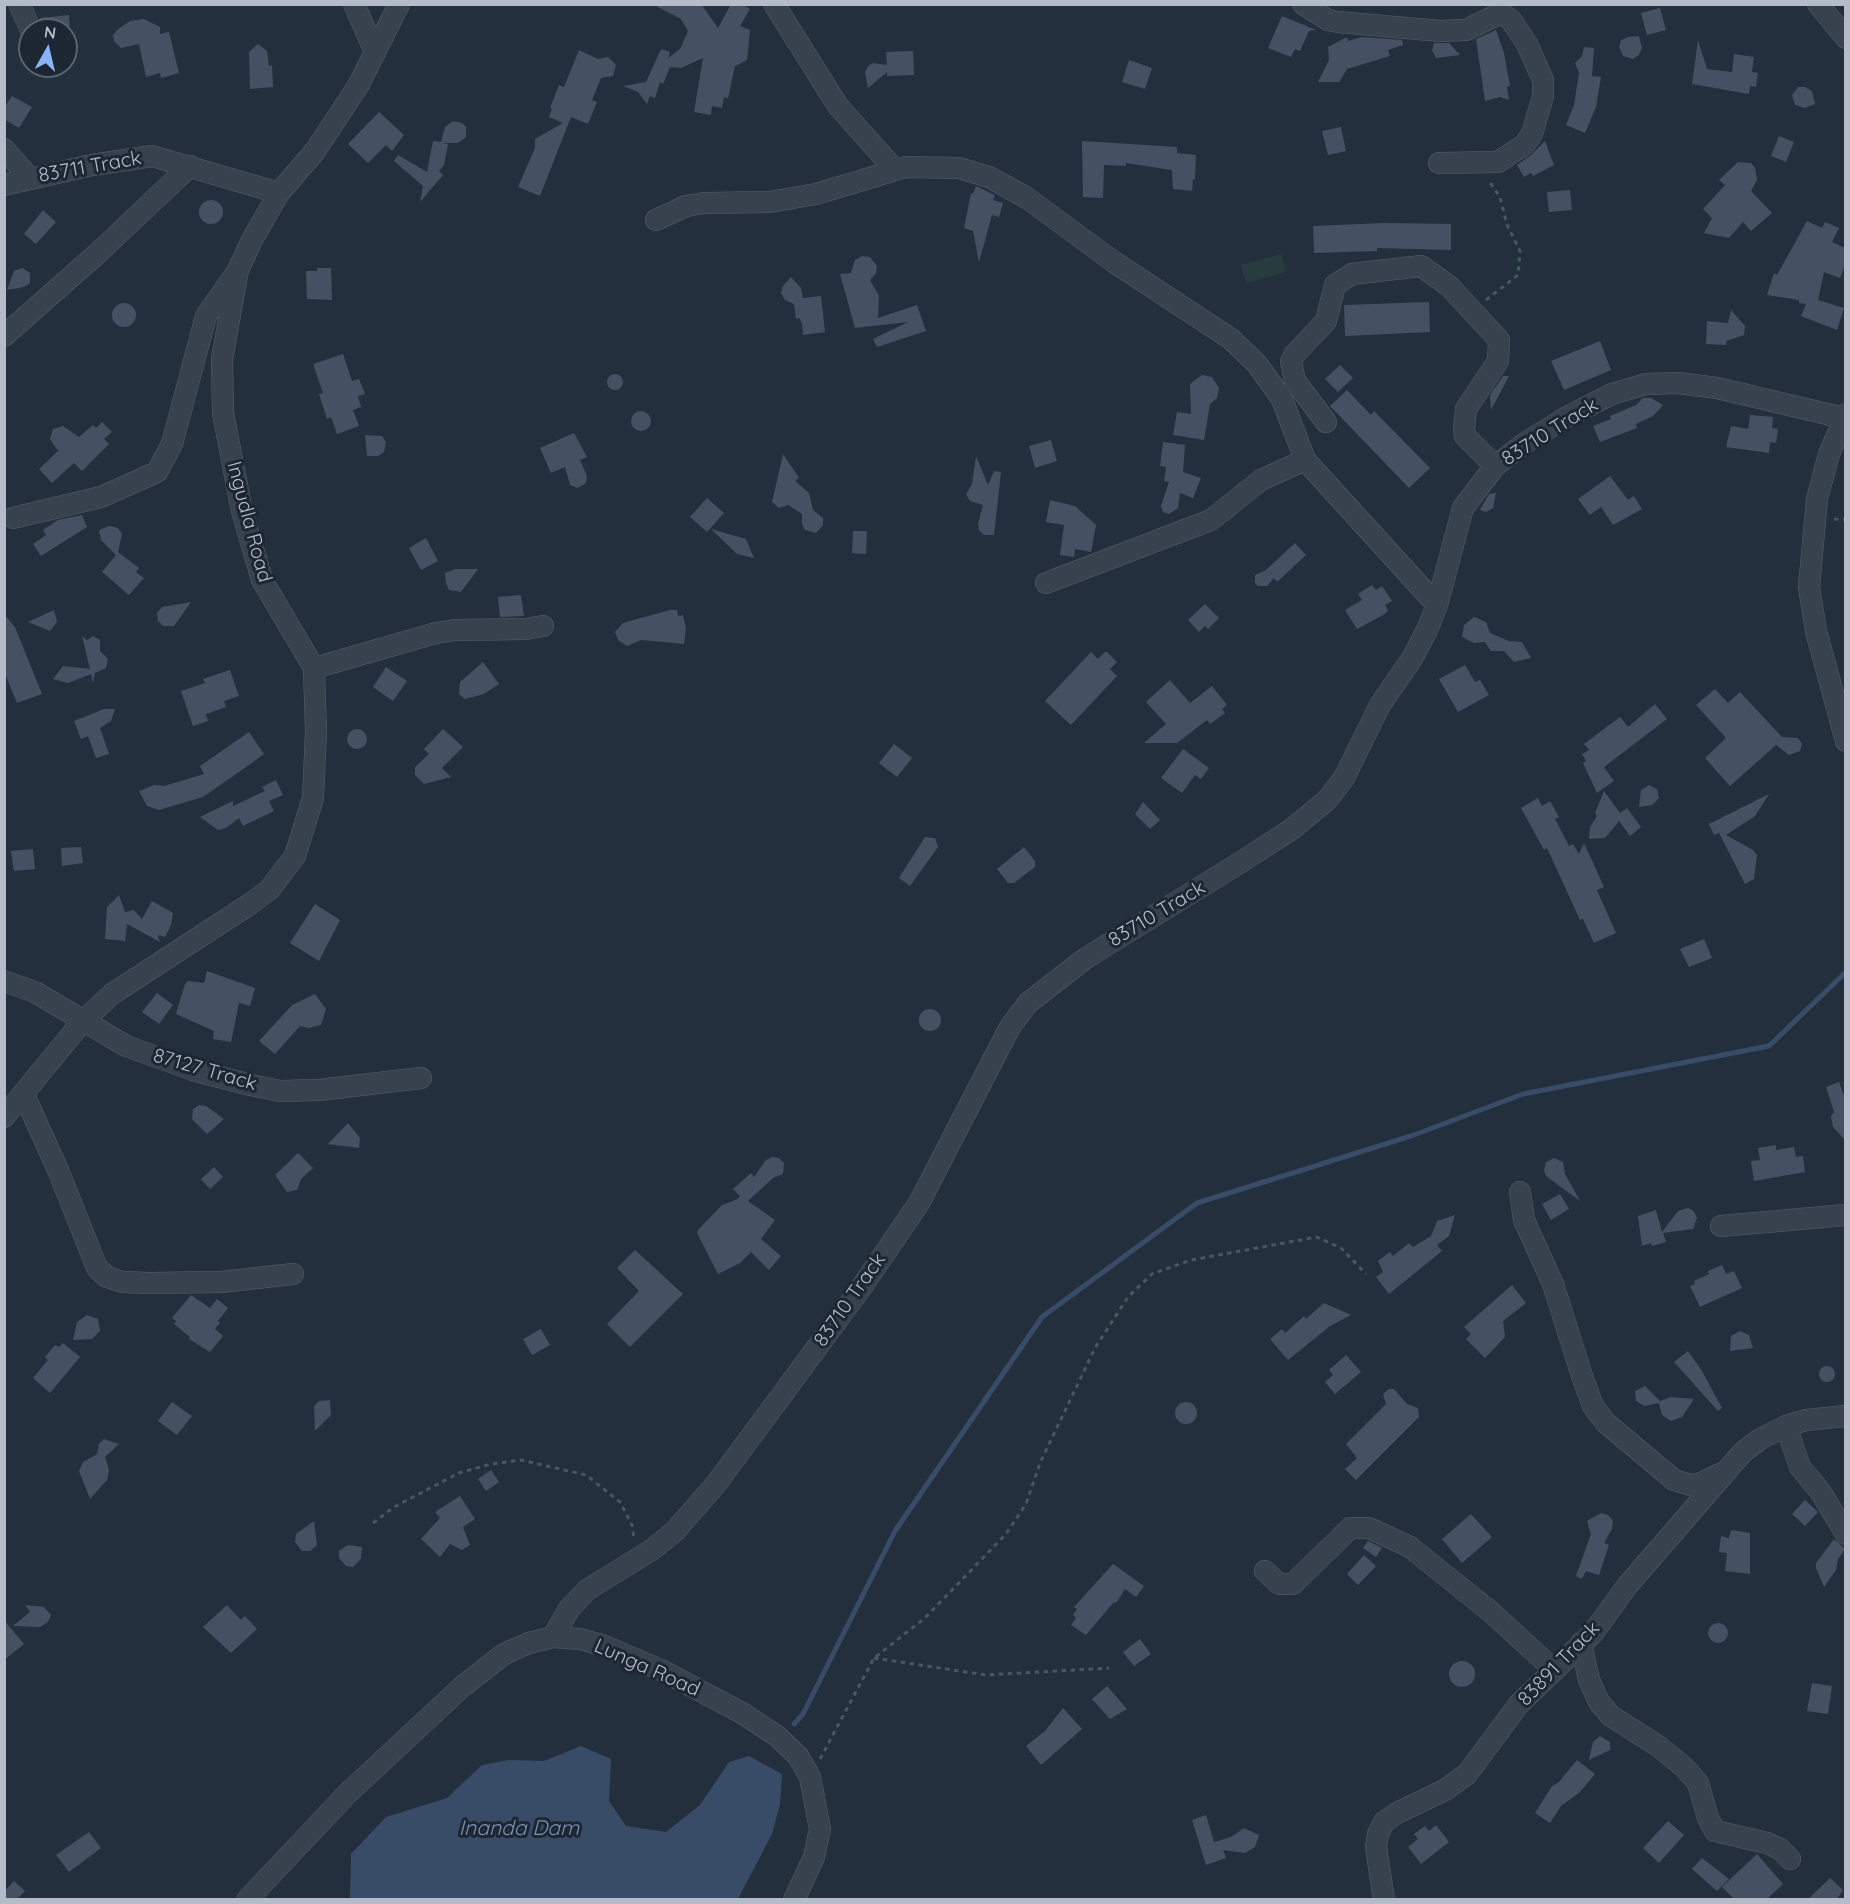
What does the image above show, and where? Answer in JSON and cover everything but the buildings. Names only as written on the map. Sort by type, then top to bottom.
[{"type":"street","points":[[19,4],[25,18]]},
{"type":"street","points":[[354,4],[375,52]]},
{"type":"street","name":"Ingudla Road","points":[[4,1118],[82,1022],[112,994],[220,926],[263,895],[295,856],[313,798],[316,732],[314,668],[262,580],[242,511],[228,443],[221,380],[225,337],[238,270],[279,193],[315,151],[340,115],[399,4]]},
{"type":"street","points":[[774,4],[838,106],[896,170]]},
{"type":"street","points":[[1303,4],[1328,20],[1440,32],[1466,30],[1501,9],[1511,20],[1541,71],[1545,89],[1532,134],[1524,145],[1498,162],[1439,163]]},
{"type":"street","points":[[1818,4],[1845,38]]},
{"type":"street","points":[[4,148],[30,178]]},
{"type":"street","name":"83711 Track","points":[[4,185],[30,178],[152,156],[279,193]]},
{"type":"street","points":[[657,220],[686,206],[704,203],[771,202],[816,194],[896,170],[927,165],[959,168],[989,177],[1027,198],[1114,262],[1231,339],[1257,364],[1282,399],[1305,460],[1437,605]]},
{"type":"street","points":[[4,336],[98,253],[190,166]]},
{"type":"street","points":[[1326,422],[1295,381],[1292,362],[1294,355],[1326,321],[1335,285],[1352,274],[1421,266],[1449,286],[1499,340],[1500,355],[1466,409],[1464,429],[1466,436],[1494,466]]},
{"type":"street","points":[[13,518],[101,497],[157,472],[172,444],[206,316],[238,270]]},
{"type":"street","name":"83710 Track","points":[[553,1637],[570,1609],[587,1590],[638,1558],[675,1531],[694,1510],[861,1288],[919,1203],[1010,1027],[1028,1003],[1086,958],[1292,829],[1327,800],[1344,778],[1380,705],[1413,657],[1437,605],[1463,508],[1494,466],[1564,418],[1612,394],[1646,384],[1678,383],[1717,388],[1845,416]]},
{"type":"street","points":[[1845,416],[1829,454],[1817,499],[1809,587],[1815,632],[1845,741]]},
{"type":"street","points":[[1046,583],[1211,520],[1261,480],[1305,460]]},
{"type":"street","points":[[314,668],[436,633],[455,630],[526,629],[543,626]]},
{"type":"street","name":"87127 Track","points":[[4,981],[35,992],[82,1022],[126,1046],[193,1070],[280,1091],[319,1090],[421,1078]]},
{"type":"street","points":[[24,1095],[58,1170],[97,1268],[107,1277],[149,1283],[221,1282],[292,1274]]},
{"type":"street","points":[[1520,1192],[1524,1220],[1553,1284],[1582,1379],[1593,1406],[1606,1423],[1655,1465],[1683,1484],[1699,1484],[1727,1469]]},
{"type":"street","points":[[1721,1226],[1845,1215]]},
{"type":"street","name":"83891 Track","points":[[1384,1899],[1376,1847],[1378,1834],[1384,1822],[1397,1813],[1445,1790],[1467,1774],[1519,1704],[1581,1643],[1727,1469],[1760,1439],[1806,1419],[1845,1416]]},
{"type":"street","points":[[1786,1426],[1800,1467],[1820,1491],[1845,1534]]},
{"type":"street","points":[[1265,1570],[1279,1584],[1293,1584],[1350,1528],[1369,1528],[1410,1547],[1491,1612],[1553,1669]]},
{"type":"street","name":"Lunga Road","points":[[247,1899],[348,1793],[463,1686],[504,1654],[529,1643],[553,1637],[580,1639],[605,1646],[671,1675],[742,1713],[777,1736],[798,1756],[810,1776],[820,1829],[814,1857],[794,1899]]},
{"type":"street","points":[[1581,1643],[1589,1680],[1599,1702],[1611,1716],[1658,1746],[1684,1767],[1698,1783],[1710,1825],[1715,1831],[1767,1843],[1780,1849],[1790,1859]]},
{"type":"path","points":[[1473,312],[1518,275],[1520,250],[1507,225],[1500,197],[1488,180],[1487,163]]},
{"type":"path","points":[[810,1776],[849,1710],[874,1658],[925,1618],[1006,1534],[1026,1504],[1041,1462],[1095,1348],[1128,1296],[1152,1274],[1191,1260],[1317,1237],[1341,1248],[1366,1274]]},
{"type":"path","points":[[373,1523],[394,1507],[459,1473],[491,1464],[520,1460],[586,1475],[620,1502],[632,1525],[638,1558]]},
{"type":"path","points":[[874,1658],[986,1675],[1109,1668]]},
{"type":"green space","points":[[1281,254],[1286,272],[1246,283],[1241,265]]},
{"type":"water","name":"Inanda Dam","points":[[581,1746],[611,1759],[609,1801],[626,1826],[666,1832],[700,1805],[729,1762],[749,1756],[782,1774],[780,1804],[772,1834],[738,1899],[350,1899],[351,1854],[386,1817],[447,1798],[482,1765],[509,1760],[544,1761]]},
{"type":"waterway","points":[[794,1724],[803,1714],[895,1531],[1042,1317],[1197,1203],[1414,1135],[1523,1094],[1769,1046],[1846,972]]}]
